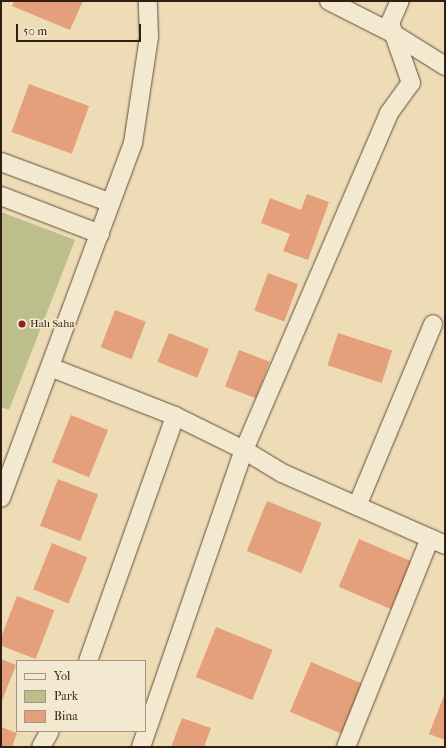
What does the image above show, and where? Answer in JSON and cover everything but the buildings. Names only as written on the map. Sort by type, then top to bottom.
[{"type":"street","points":[[2,494],[134,143],[149,37],[148,1]]},
{"type":"street","points":[[329,1],[394,34],[445,66]]},
{"type":"street","points":[[141,747],[244,450],[389,113],[411,83],[390,23],[400,1]]},
{"type":"street","points":[[1,162],[111,203]]},
{"type":"street","points":[[1,196],[100,234]]},
{"type":"street","points":[[356,506],[433,324]]},
{"type":"street","points":[[50,368],[175,416],[244,450],[282,473],[438,542],[346,747]]},
{"type":"street","points":[[88,660],[175,416]]},
{"type":"street","points":[[41,747],[49,732]]},
{"type":"green space","name":"Halı Saha","points":[[1,212],[75,240],[9,410],[1,407]]},
{"type":"place","name":"Halı Saha","points":[[22,324]]}]
